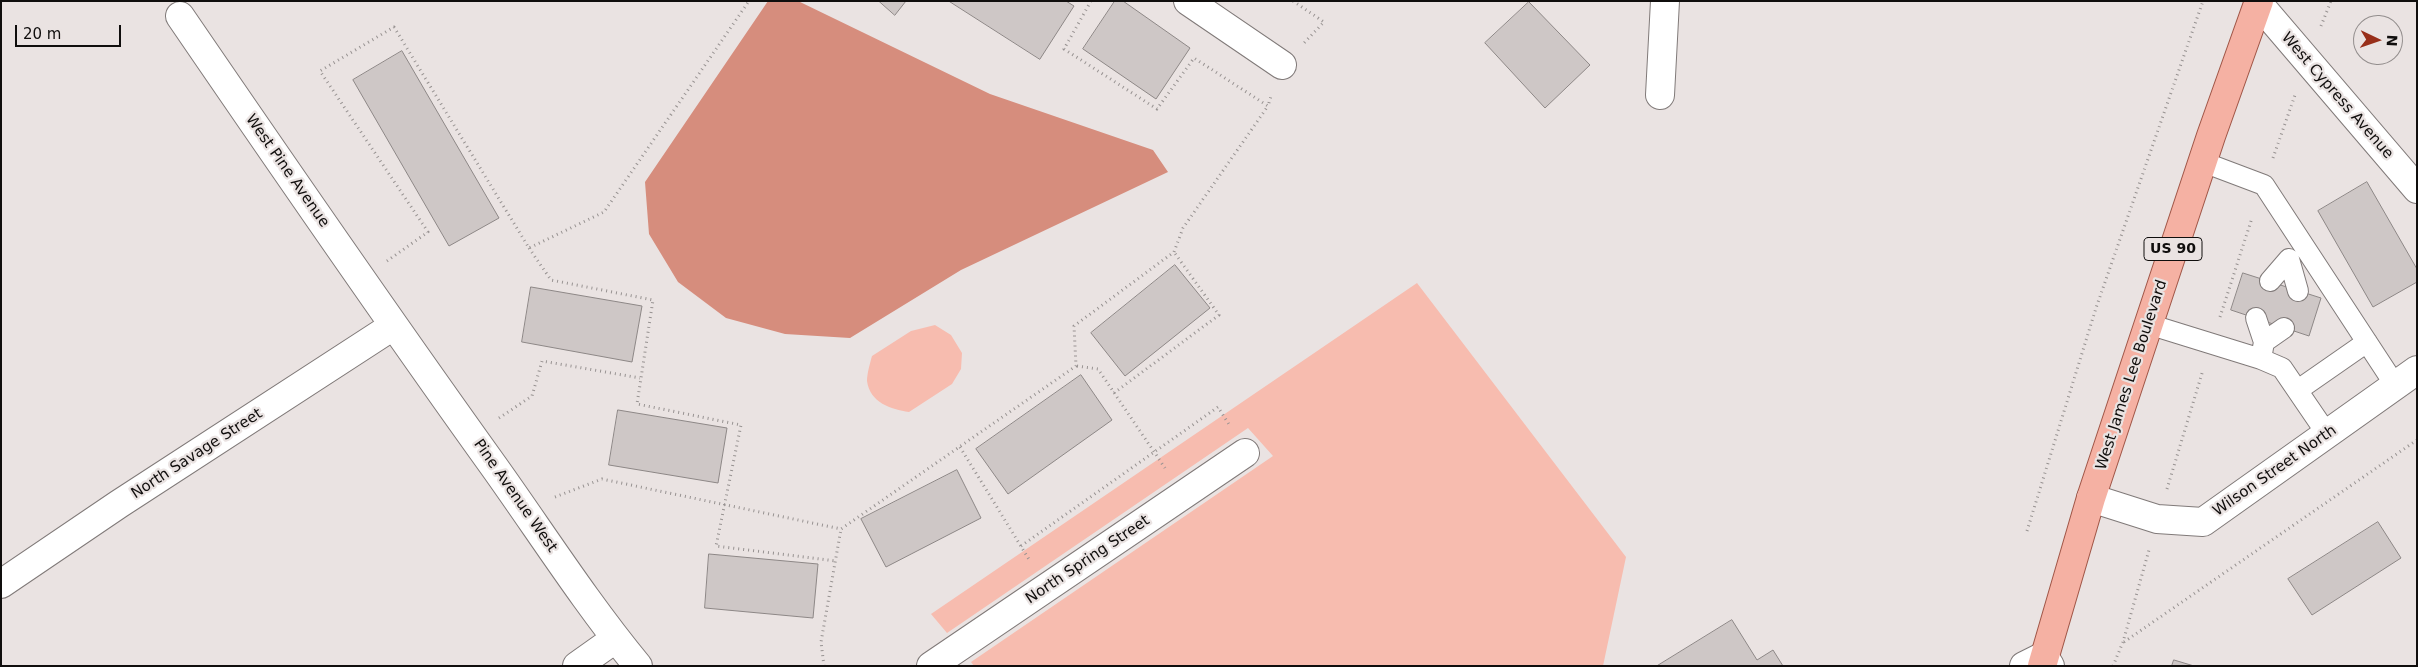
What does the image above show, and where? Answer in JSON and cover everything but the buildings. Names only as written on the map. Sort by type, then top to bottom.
[{"type":"main road","name":"West James Lee Boulevard","points":[[2040,663],[2148,324],[2258,2]]},
{"type":"street","points":[[1188,1],[1282,65]]},
{"type":"street","points":[[1660,95],[1665,1]]},
{"type":"street","name":"West Cypress Avenue","points":[[2258,2],[2417,189]]},
{"type":"street","name":"West Pine Avenue","points":[[180,16],[394,326]]},
{"type":"street","name":"Pine Avenue West","points":[[394,326],[616,639],[638,666]]},
{"type":"street","name":"North Savage Street","points":[[1,584],[119,504],[394,326]]},
{"type":"street","name":"Wilson Street North","points":[[2091,498],[2157,519],[2203,522],[2417,370]]},
{"type":"street","name":"North Spring Street","points":[[931,666],[1245,453]]},
{"type":"street","points":[[577,666],[616,639]]},
{"type":"lane","points":[[2202,162],[2264,185],[2395,386]]},
{"type":"lane","points":[[2294,231],[2289,260],[2298,291]]},
{"type":"lane","points":[[2270,281],[2289,260]]},
{"type":"lane","points":[[2256,318],[2263,350]]},
{"type":"lane","points":[[2148,324],[2263,350],[2282,368],[2327,434]]},
{"type":"lane","points":[[2263,350],[2284,328]]},
{"type":"lane","points":[[2298,390],[2367,342]]},
{"type":"path","points":[[529,248],[604,212],[750,1]]},
{"type":"path","points":[[1091,1],[1064,49],[1157,109],[1194,58],[1268,106]]},
{"type":"path","points":[[1076,366],[1074,326],[1174,252],[1183,228],[1268,106],[1282,65],[1324,22],[1293,1]]},
{"type":"path","points":[[2027,531],[2096,308],[2203,1]]},
{"type":"path","points":[[361,279],[428,232],[320,71],[394,28],[529,248],[551,280],[653,300],[637,404],[741,425],[716,546],[836,562]]},
{"type":"path","points":[[1114,392],[1219,315],[1174,252]]},
{"type":"path","points":[[472,436],[532,396],[542,360],[640,378]]},
{"type":"path","points":[[824,666],[821,642],[841,529],[1076,366],[1098,369],[1183,495]]},
{"type":"path","points":[[1021,546],[1218,407],[1245,453]]},
{"type":"path","points":[[2123,642],[2417,440]]},
{"type":"path","points":[[960,446],[1047,588]]},
{"type":"path","points":[[524,508],[602,479],[841,529]]},
{"type":"shaded area","points":[[768,1],[798,1],[990,94],[1153,150],[1168,172],[961,270],[850,338],[785,334],[726,318],[678,282],[649,234],[645,182]]},
{"type":"shaded area","points":[[1417,283],[1626,557],[1603,666],[974,666],[971,662],[1273,456],[1248,428],[947,633],[931,614]]},
{"type":"shaded area","points":[[935,325],[951,335],[962,353],[961,369],[952,384],[909,412],[882,404],[872,395],[867,381],[872,356],[911,331]]}]
